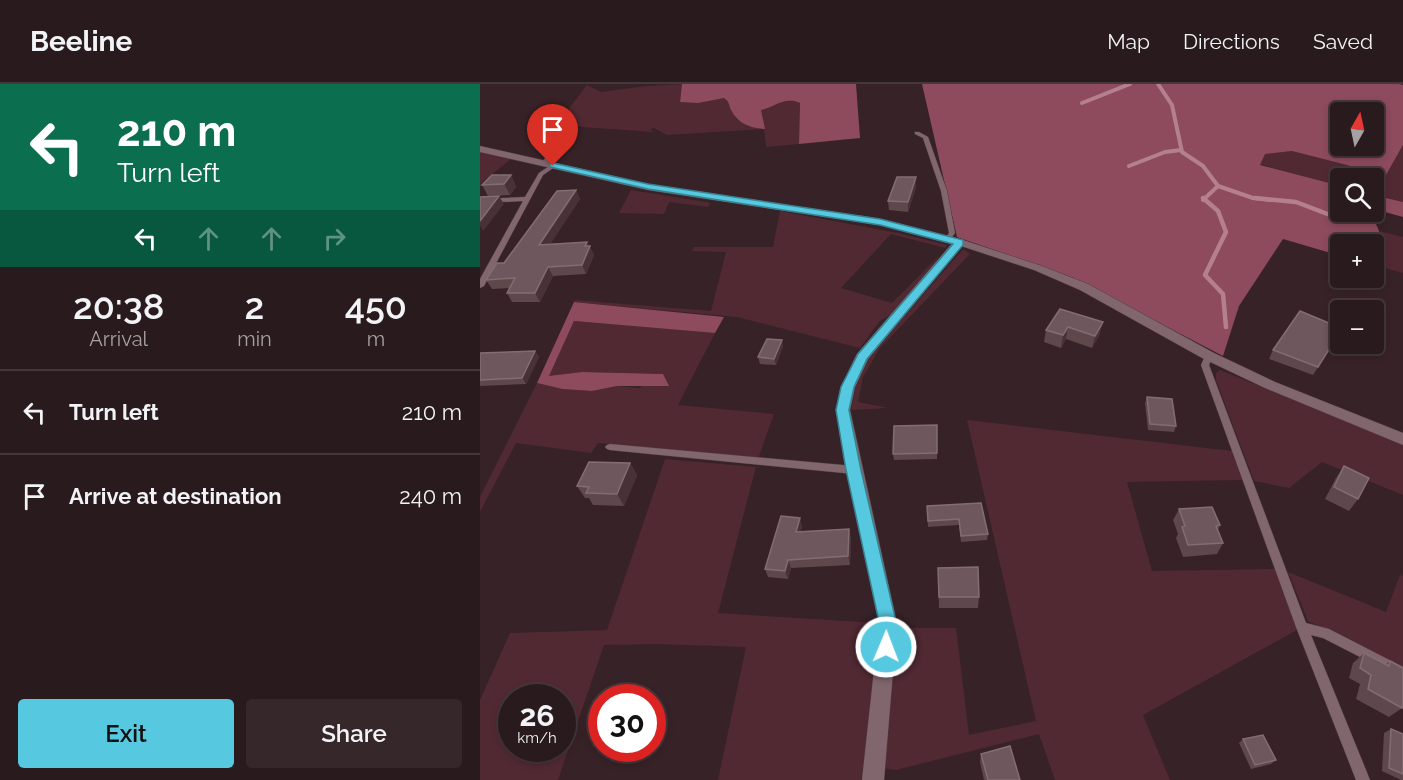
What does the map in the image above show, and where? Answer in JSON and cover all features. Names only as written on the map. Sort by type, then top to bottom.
[{"type":"street","points":[[480,148],[648,187],[880,222],[954,241],[1038,268],[1084,287],[1209,356],[1270,385],[1403,439]]},
{"type":"street","points":[[873,780],[888,624],[843,410],[848,387],[862,357],[954,241]]},
{"type":"lane","points":[[480,286],[495,262],[526,199],[571,131],[572,125]]},
{"type":"lane","points":[[917,133],[925,137],[944,190],[954,241]]},
{"type":"lane","points":[[480,201],[526,199]]},
{"type":"lane","points":[[1209,356],[1205,365],[1212,387],[1302,627],[1363,780]]},
{"type":"lane","points":[[610,447],[854,470]]},
{"type":"lane","points":[[1302,627],[1325,633],[1403,673]]},
{"type":"shaded area","points":[[682,84],[680,102],[724,98],[729,101],[736,119],[749,127],[761,110],[788,101],[800,103],[799,144],[766,147],[764,129],[667,135],[654,128],[650,129],[653,132],[582,127],[560,120],[587,85],[601,92]]},
{"type":"shaded area","points":[[682,84],[856,84],[860,138],[799,144],[800,103],[789,101],[761,110],[765,129],[749,126],[737,119],[724,98],[698,103],[680,102]]},
{"type":"shaded area","points":[[922,84],[1403,85],[1403,145],[1386,175],[1384,168],[1359,168],[1292,151],[1265,154],[1260,165],[1330,183],[1330,222],[1375,222],[1378,234],[1330,234],[1330,253],[1283,239],[1239,306],[1223,356],[1071,277],[957,237]]},
{"type":"shaded area","points":[[1403,145],[1403,202],[1384,197],[1384,174],[1386,175]]},
{"type":"shaded area","points":[[480,151],[511,159],[480,184]]},
{"type":"shaded area","points":[[1292,151],[1359,168],[1330,168],[1330,183],[1259,164],[1265,154]]},
{"type":"shaded area","points":[[631,190],[710,203],[708,207],[669,202],[664,214],[619,213]]},
{"type":"shaded area","points":[[1384,197],[1403,202],[1403,217],[1384,212]]},
{"type":"shaded area","points":[[780,211],[898,233],[947,245],[945,248],[891,234],[841,288],[892,303],[939,256],[926,277],[895,312],[880,321],[860,348],[737,317],[574,302],[575,300],[711,311],[726,252],[692,251],[694,247],[773,247]]},
{"type":"shaded area","points":[[1379,231],[1403,237],[1403,273],[1384,268],[1384,234],[1379,234]]},
{"type":"shaded area","points":[[963,249],[970,254],[880,348],[863,377],[858,402],[888,408],[851,410],[857,380],[866,360]]},
{"type":"shaded area","points":[[574,302],[724,317],[715,333],[574,321],[549,376],[582,372],[663,374],[669,386],[617,386],[592,391],[562,389],[537,383]]},
{"type":"shaded area","points":[[574,321],[715,333],[678,405],[774,414],[758,459],[598,443],[591,453],[516,443],[480,512],[480,497],[537,383],[562,389],[592,391],[617,386],[639,388],[663,374],[582,372],[548,377]]},
{"type":"shaded area","points":[[1220,370],[1403,444],[1403,495],[1322,462],[1289,488],[1254,481],[1216,380],[1216,373]]},
{"type":"shaded area","points":[[967,420],[1232,451],[1243,480],[1127,482],[1152,571],[1275,569],[1297,630],[1143,715],[1170,780],[1055,780],[1039,734],[896,770],[883,768],[890,708],[895,628],[956,628],[969,735],[1036,721]]},
{"type":"shaded area","points":[[665,459],[756,467],[718,613],[877,623],[876,691],[861,780],[718,780],[746,647],[656,644],[604,645],[591,684],[588,684],[588,692],[576,727],[576,684],[498,684],[498,762],[564,762],[558,780],[480,780],[480,700],[510,633],[607,630]]},
{"type":"shaded area","points":[[1288,572],[1386,612],[1400,575],[1403,576],[1403,667],[1308,621]]},
{"type":"building","points":[[492,175],[511,175],[504,184],[482,185]]},
{"type":"building","points":[[897,177],[916,177],[908,202],[888,201]]},
{"type":"building","points":[[576,190],[539,245],[587,242],[585,246],[590,246],[582,265],[548,267],[535,293],[507,293],[515,278],[486,280],[497,263],[504,263],[557,191]]},
{"type":"building","points":[[499,196],[480,221],[480,197]]},
{"type":"building","points":[[1060,309],[1103,322],[1095,336],[1068,327],[1063,335],[1046,330]]},
{"type":"building","points":[[1300,311],[1330,323],[1330,348],[1318,367],[1273,350]]},
{"type":"building","points":[[767,339],[782,340],[774,359],[758,357]]},
{"type":"building","points":[[535,351],[522,378],[480,380],[480,353]]},
{"type":"building","points":[[1147,397],[1172,399],[1176,426],[1150,424]]},
{"type":"building","points":[[937,425],[937,453],[893,454],[894,426]]},
{"type":"building","points":[[589,462],[630,463],[617,494],[586,493],[589,487],[577,486]]},
{"type":"building","points":[[1344,466],[1369,478],[1358,499],[1334,487]]},
{"type":"building","points":[[981,503],[988,534],[961,536],[959,519],[928,521],[927,506]]},
{"type":"building","points":[[1212,507],[1220,525],[1216,526],[1223,543],[1188,545],[1179,509]]},
{"type":"building","points":[[781,516],[800,518],[796,532],[849,529],[848,556],[788,560],[785,571],[765,569]]},
{"type":"building","points":[[978,567],[979,597],[939,597],[938,568]]},
{"type":"building","points":[[1364,653],[1389,666],[1390,661],[1403,668],[1402,708],[1368,689],[1371,675],[1360,668]]},
{"type":"building","points":[[1391,729],[1403,734],[1403,774],[1389,768]]},
{"type":"building","points":[[1263,735],[1276,760],[1255,765],[1243,739]]},
{"type":"building","points":[[1010,746],[1020,780],[988,780],[981,754]]},
{"type":"waterway","points":[[1082,103],[1130,84]]},
{"type":"waterway","points":[[1158,84],[1172,105],[1182,152],[1203,166],[1218,186]]},
{"type":"waterway","points":[[1129,166],[1165,152],[1181,150]]},
{"type":"waterway","points":[[1204,199],[1218,186]]},
{"type":"waterway","points":[[1218,186],[1253,198],[1271,200]]},
{"type":"waterway","points":[[1255,198],[1296,202],[1330,215]]},
{"type":"waterway","points":[[1204,199],[1218,211],[1226,232],[1205,275],[1223,294],[1226,327]]},
{"type":"route","points":[[553,166],[648,187],[880,222],[959,242],[862,357],[848,387],[843,410],[887,617],[886,647]]}]
